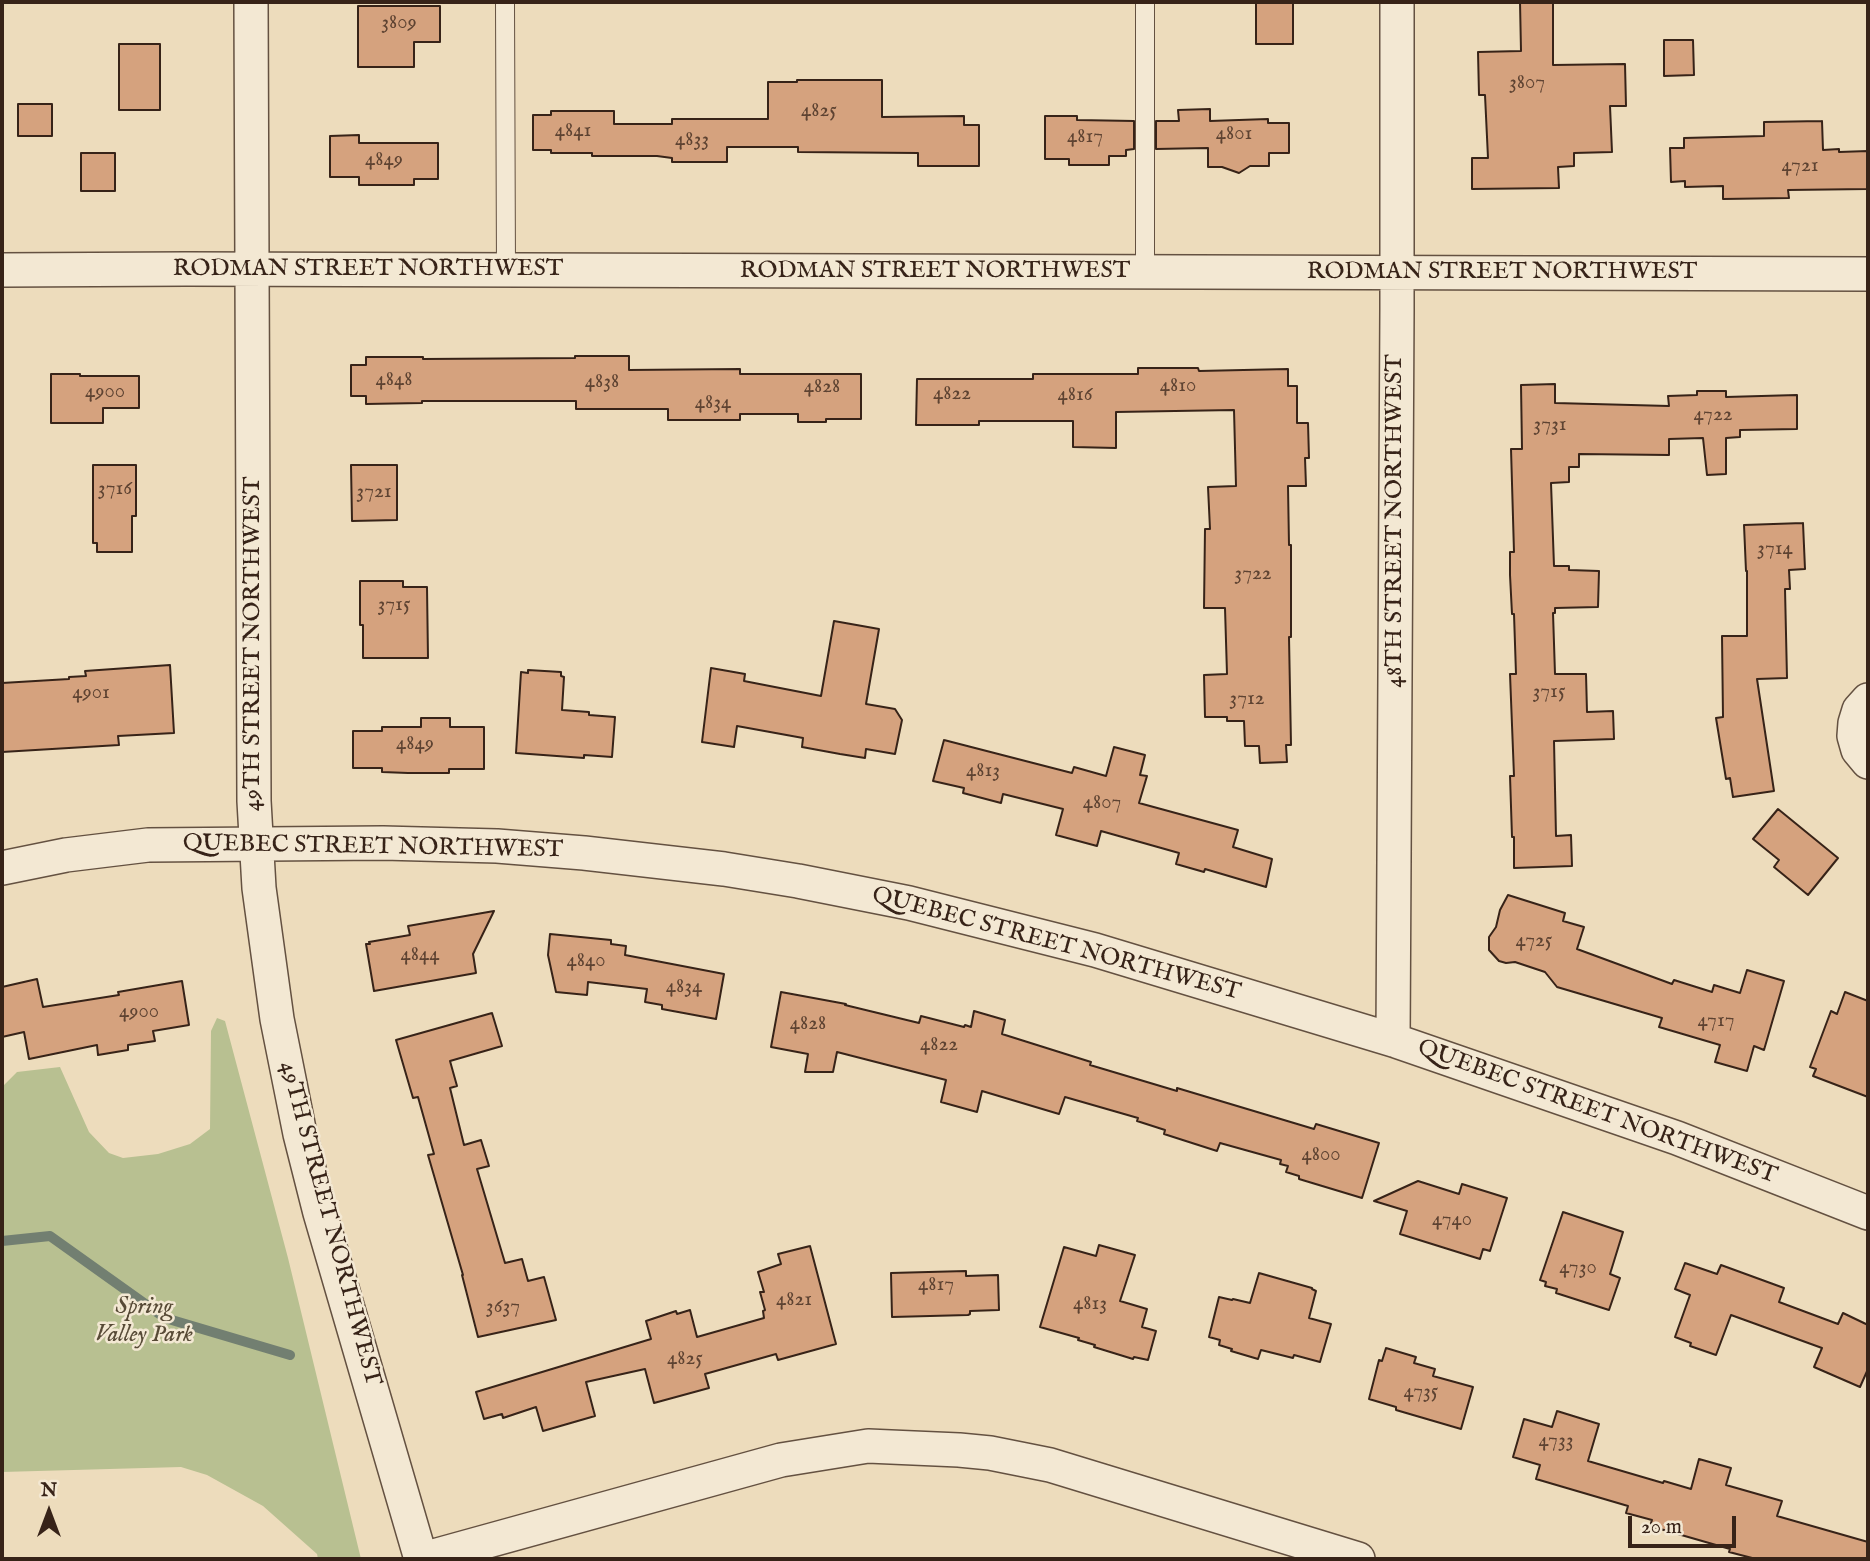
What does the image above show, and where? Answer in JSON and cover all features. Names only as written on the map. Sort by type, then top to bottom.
[{"type":"street","name":"49TH STREET NORTHWEST","points":[[251,2],[255,845],[264,930],[277,1019],[300,1133],[320,1213],[422,1559]]},
{"type":"street","name":"48TH STREET NORTHWEST","points":[[1393,1041],[1397,2]]},
{"type":"street","name":"RODMAN STREET NORTHWEST","points":[[2,270],[1868,274]]},
{"type":"street","points":[[1868,700],[1860,710],[1854,736],[1858,750],[1868,762]]},
{"type":"street","name":"QUEBEC STREET NORTHWEST","points":[[2,868],[66,855],[148,845],[383,844],[497,846],[650,859],[798,881],[921,906],[1095,950],[1393,1041],[1677,1138],[1868,1213]]},
{"type":"street","points":[[422,1559],[781,1461],[868,1446],[898,1446],[990,1453],[1049,1465],[1358,1559]]},
{"type":"lane","points":[[505,2],[506,271]]},
{"type":"lane","points":[[1145,2],[1145,273]]},
{"type":"green space","name":"Spring Valley Park","points":[[217,1018],[225,1021],[288,1258],[361,1559],[318,1559],[317,1554],[263,1506],[207,1475],[181,1467],[2,1472],[2,1087],[17,1072],[60,1067],[89,1132],[109,1153],[123,1158],[158,1154],[190,1144],[210,1129],[211,1031]]},
{"type":"building","points":[[1256,2],[1293,2],[1293,44],[1256,44]]},
{"type":"building","points":[[1520,2],[1553,2],[1553,65],[1625,64],[1626,106],[1610,106],[1612,152],[1574,153],[1574,166],[1558,167],[1559,188],[1472,189],[1472,158],[1488,158],[1485,95],[1479,95],[1478,52],[1521,51]]},
{"type":"building","points":[[358,6],[440,6],[440,42],[414,42],[414,67],[358,67]]},
{"type":"building","points":[[1664,40],[1693,40],[1694,75],[1664,76]]},
{"type":"building","points":[[119,44],[160,44],[160,110],[119,110]]},
{"type":"building","points":[[882,80],[882,117],[964,116],[964,125],[979,125],[979,166],[918,166],[918,153],[798,152],[798,147],[727,147],[727,162],[672,162],[672,158],[657,156],[592,156],[592,153],[533,150],[533,115],[551,115],[551,111],[614,111],[614,124],[672,124],[672,119],[768,119],[768,82]]},
{"type":"building","points":[[18,104],[52,104],[52,136],[18,136]]},
{"type":"building","points":[[1210,109],[1210,121],[1268,119],[1268,123],[1289,123],[1289,153],[1269,153],[1269,166],[1250,166],[1239,173],[1222,167],[1208,167],[1208,148],[1156,149],[1156,121],[1179,121],[1178,110]]},
{"type":"building","points":[[1045,116],[1077,116],[1077,120],[1134,121],[1134,149],[1126,150],[1126,156],[1109,156],[1109,165],[1069,165],[1069,159],[1045,159]]},
{"type":"building","points":[[1822,121],[1823,150],[1868,151],[1868,189],[1788,190],[1789,198],[1723,199],[1723,186],[1685,187],[1685,181],[1671,182],[1670,148],[1684,148],[1684,138],[1764,136],[1764,122]]},
{"type":"building","points":[[359,135],[359,143],[438,143],[438,179],[414,179],[414,185],[359,185],[359,177],[330,177],[330,136]]},
{"type":"building","points":[[81,153],[115,153],[115,191],[81,191]]},
{"type":"building","points":[[629,356],[629,370],[740,369],[740,374],[861,374],[861,419],[798,422],[798,414],[740,414],[740,420],[668,420],[668,409],[576,409],[576,401],[422,401],[366,404],[366,396],[351,396],[351,365],[366,365],[366,357],[423,359]]},
{"type":"building","points":[[1138,368],[1198,368],[1199,371],[1288,369],[1288,386],[1297,386],[1297,423],[1308,423],[1309,458],[1305,458],[1306,486],[1288,486],[1291,545],[1291,745],[1286,745],[1287,762],[1260,763],[1259,746],[1245,746],[1244,721],[1227,721],[1227,717],[1205,717],[1204,675],[1227,674],[1225,608],[1204,608],[1205,529],[1210,529],[1208,487],[1236,486],[1234,410],[1116,412],[1116,448],[1073,447],[1073,421],[979,421],[979,425],[916,425],[917,379],[1033,379],[1033,374],[1138,374]]},
{"type":"building","points":[[51,374],[139,376],[139,408],[103,408],[103,423],[51,423]]},
{"type":"building","points":[[1555,384],[1555,403],[1669,406],[1668,396],[1697,395],[1697,391],[1726,391],[1726,397],[1797,395],[1797,429],[1740,430],[1740,437],[1726,438],[1726,474],[1707,475],[1703,438],[1669,439],[1669,455],[1579,454],[1579,467],[1569,467],[1569,482],[1551,483],[1554,566],[1569,566],[1569,570],[1599,571],[1598,607],[1555,608],[1555,674],[1586,674],[1587,712],[1613,711],[1614,739],[1554,741],[1556,836],[1571,835],[1572,866],[1514,868],[1510,776],[1514,776],[1510,674],[1516,674],[1510,575],[1510,552],[1514,552],[1511,449],[1522,449],[1521,385]]},
{"type":"building","points":[[93,465],[136,465],[136,516],[132,516],[132,552],[97,552],[97,543],[93,543]]},
{"type":"building","points":[[351,465],[397,465],[397,520],[352,521]]},
{"type":"building","points":[[1803,523],[1805,569],[1789,570],[1790,589],[1785,589],[1787,678],[1757,679],[1774,791],[1733,797],[1730,778],[1726,779],[1716,718],[1723,717],[1722,636],[1747,636],[1744,525]]},
{"type":"building","points":[[360,581],[403,581],[403,587],[427,587],[428,658],[363,658]]},
{"type":"building","points":[[834,621],[879,629],[866,704],[895,709],[902,720],[895,754],[866,749],[865,758],[840,754],[802,747],[803,738],[737,726],[734,747],[702,742],[711,668],[745,674],[744,681],[821,696]]},
{"type":"building","points":[[170,665],[174,733],[118,736],[119,745],[2,752],[2,683],[69,679],[86,676],[85,671]]},
{"type":"building","points":[[528,670],[561,672],[564,677],[562,710],[615,717],[612,757],[584,755],[584,758],[516,753],[521,672],[528,673]]},
{"type":"building","points":[[421,718],[450,718],[450,727],[484,727],[484,769],[449,769],[449,773],[408,773],[382,772],[382,768],[353,768],[353,731],[382,731],[382,727],[421,727]]},
{"type":"building","points":[[944,740],[1072,773],[1074,767],[1106,776],[1114,747],[1145,755],[1140,775],[1147,776],[1139,803],[1238,830],[1233,847],[1272,859],[1266,887],[1205,869],[1204,872],[1176,864],[1179,853],[1101,831],[1097,846],[1056,835],[1063,809],[1003,794],[1001,803],[963,793],[964,788],[933,781]]},
{"type":"building","points":[[1778,809],[1838,858],[1808,895],[1774,867],[1779,860],[1753,839]]},
{"type":"building","points":[[1508,895],[1565,913],[1563,921],[1584,927],[1577,949],[1672,984],[1674,980],[1712,992],[1714,985],[1740,993],[1747,970],[1784,981],[1764,1050],[1754,1046],[1747,1071],[1715,1062],[1720,1045],[1659,1027],[1662,1018],[1557,987],[1545,972],[1515,962],[1499,961],[1489,950],[1489,937],[1496,927],[1500,910]]},
{"type":"building","points":[[494,911],[473,954],[476,973],[374,991],[366,944],[370,944],[369,942],[410,935],[408,926]]},
{"type":"building","points":[[550,934],[611,940],[611,944],[626,946],[625,955],[724,974],[716,1019],[662,1009],[662,1005],[645,1002],[647,989],[588,982],[587,995],[556,992],[548,955]]},
{"type":"building","points":[[37,979],[43,1007],[119,995],[118,992],[182,981],[189,1025],[153,1031],[155,1041],[128,1045],[128,1050],[98,1055],[97,1045],[29,1059],[24,1032],[2,1037],[2,987]]},
{"type":"building","points":[[781,992],[846,1004],[919,1023],[921,1016],[971,1027],[974,1011],[1005,1020],[1002,1034],[1091,1062],[1090,1065],[1314,1129],[1316,1124],[1379,1143],[1362,1198],[1299,1179],[1299,1176],[1286,1172],[1288,1166],[1280,1164],[1281,1160],[1220,1143],[1217,1151],[1164,1134],[1165,1130],[1137,1121],[1138,1118],[1065,1097],[1059,1114],[982,1091],[977,1112],[941,1102],[946,1080],[837,1052],[833,1072],[805,1072],[808,1054],[771,1047]]},
{"type":"building","points":[[1845,992],[1868,1001],[1868,1097],[1813,1076],[1816,1069],[1810,1067],[1831,1011],[1837,1014]]},
{"type":"building","points":[[492,1013],[502,1046],[450,1061],[457,1086],[450,1088],[464,1145],[481,1140],[489,1166],[477,1169],[505,1263],[522,1259],[528,1281],[544,1277],[556,1320],[478,1337],[428,1155],[434,1154],[418,1097],[413,1098],[396,1040]]},
{"type":"building","points":[[1418,1181],[1459,1194],[1462,1184],[1507,1198],[1490,1251],[1483,1249],[1480,1259],[1400,1234],[1407,1211],[1374,1201]]},
{"type":"building","points":[[1563,1212],[1623,1232],[1610,1274],[1620,1278],[1609,1310],[1556,1293],[1557,1289],[1545,1286],[1546,1282],[1540,1280]]},
{"type":"building","points":[[1099,1245],[1135,1255],[1120,1301],[1147,1309],[1142,1327],[1156,1331],[1148,1360],[1133,1359],[1094,1347],[1095,1345],[1078,1340],[1079,1338],[1040,1327],[1064,1247],[1096,1256]]},
{"type":"building","points":[[810,1246],[836,1344],[778,1360],[776,1354],[705,1374],[709,1388],[654,1403],[645,1369],[586,1382],[595,1416],[543,1431],[536,1407],[503,1418],[502,1414],[484,1419],[476,1392],[651,1339],[646,1321],[676,1311],[677,1314],[690,1310],[697,1337],[764,1318],[765,1310],[760,1292],[764,1292],[758,1272],[781,1264],[778,1254]]},
{"type":"building","points":[[1685,1263],[1717,1274],[1721,1265],[1784,1288],[1779,1302],[1838,1324],[1843,1313],[1868,1325],[1868,1369],[1860,1387],[1814,1367],[1822,1348],[1731,1315],[1716,1355],[1690,1346],[1691,1343],[1675,1337],[1690,1295],[1675,1289]]},
{"type":"building","points":[[966,1271],[966,1276],[998,1275],[999,1310],[970,1311],[968,1315],[892,1317],[891,1273]]},
{"type":"building","points":[[1259,1273],[1316,1291],[1309,1318],[1331,1324],[1320,1362],[1261,1350],[1258,1359],[1231,1351],[1232,1349],[1219,1345],[1220,1340],[1209,1337],[1219,1297],[1250,1303]]},
{"type":"building","points":[[1386,1348],[1416,1357],[1414,1363],[1435,1369],[1433,1376],[1473,1387],[1461,1429],[1369,1399],[1379,1360],[1382,1361]]},
{"type":"building","points":[[1557,1411],[1599,1424],[1588,1461],[1691,1489],[1699,1459],[1731,1468],[1726,1485],[1782,1501],[1777,1516],[1868,1542],[1868,1559],[1756,1559],[1650,1526],[1652,1520],[1626,1513],[1628,1506],[1536,1479],[1540,1465],[1513,1457],[1524,1419],[1552,1427]]},
{"type":"waterway","points":[[2,1241],[50,1236],[165,1318],[290,1355]]}]
